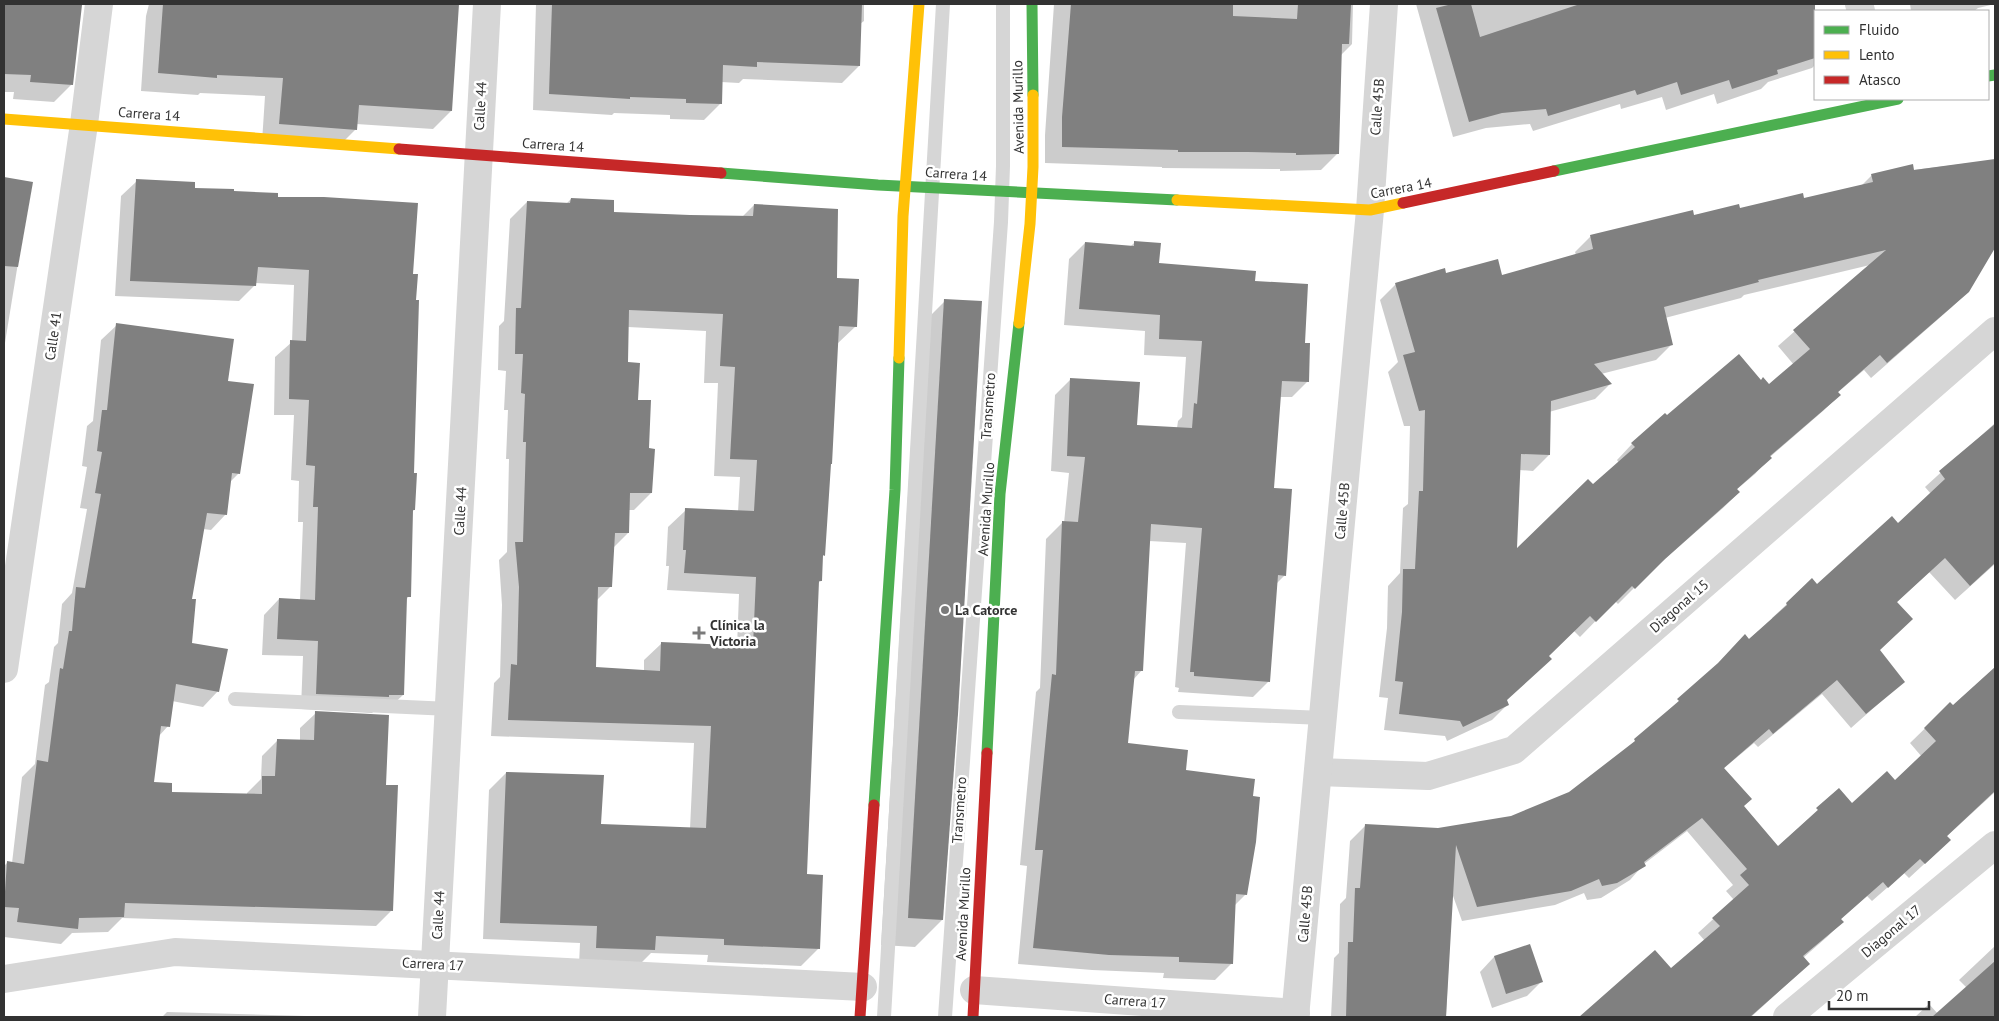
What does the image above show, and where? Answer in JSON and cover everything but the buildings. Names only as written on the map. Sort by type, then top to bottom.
[{"type":"main road","points":[[860,1017],[896,490],[905,186],[920,4]]},
{"type":"main road","name":"Avenida Murillo","points":[[973,1017],[1000,494],[1032,194],[1032,4]]},
{"type":"main road","name":"Carrera 14","points":[[4,119],[930,188],[1370,210],[1885,100]]},
{"type":"street","name":"Calle 41","points":[[4,669],[84,124],[99,4]]},
{"type":"street","name":"Calle 44","points":[[432,1017],[487,4]]},
{"type":"street","name":"Calle 45B","points":[[1295,1015],[1370,210],[1384,4]]},
{"type":"street","name":"Diagonal 15","points":[[1318,772],[1428,776],[1514,750],[1995,331]]},
{"type":"street","name":"Diagonal 17","points":[[1787,1017],[1995,845]]},
{"type":"street","name":"Carrera 17","points":[[4,979],[175,952],[863,987]]},
{"type":"street","name":"Carrera 17","points":[[974,990],[1295,1015]]},
{"type":"lane","points":[[884,1017],[913,534],[930,188],[943,4]]},
{"type":"lane","name":"Transmetro","points":[[945,1017],[1002,192],[1003,4]]},
{"type":"lane","points":[[235,699],[450,709]]},
{"type":"lane","points":[[1179,712],[1323,718]]},
{"type":"traffic: fast","points":[[1032,4],[1033,95]]},
{"type":"traffic: fast","points":[[1989,76],[1995,75]]},
{"type":"traffic: fast","points":[[1554,171],[1893,100]]},
{"type":"traffic: fast","points":[[721,173],[878,185],[1177,200]]},
{"type":"traffic: fast","points":[[987,753],[1000,494],[1019,323]]},
{"type":"traffic: fast","points":[[874,805],[895,490],[899,358]]},
{"type":"traffic: slow","points":[[899,358],[903,216],[919,4]]},
{"type":"traffic: slow","points":[[1019,323],[1030,224],[1033,167],[1033,95]]},
{"type":"traffic: slow","points":[[4,119],[399,149]]},
{"type":"traffic: slow","points":[[1177,200],[1370,210],[1403,203]]},
{"type":"traffic: jam","points":[[399,149],[721,173]]},
{"type":"traffic: jam","points":[[1403,203],[1554,171]]},
{"type":"traffic: jam","points":[[973,1017],[987,753]]},
{"type":"traffic: jam","points":[[860,1017],[874,805]]},
{"type":"place","name":"La Catorce","points":[[945,610]]},
{"type":"place","name":"Clínica la Victoria","points":[[699,633]]}]
